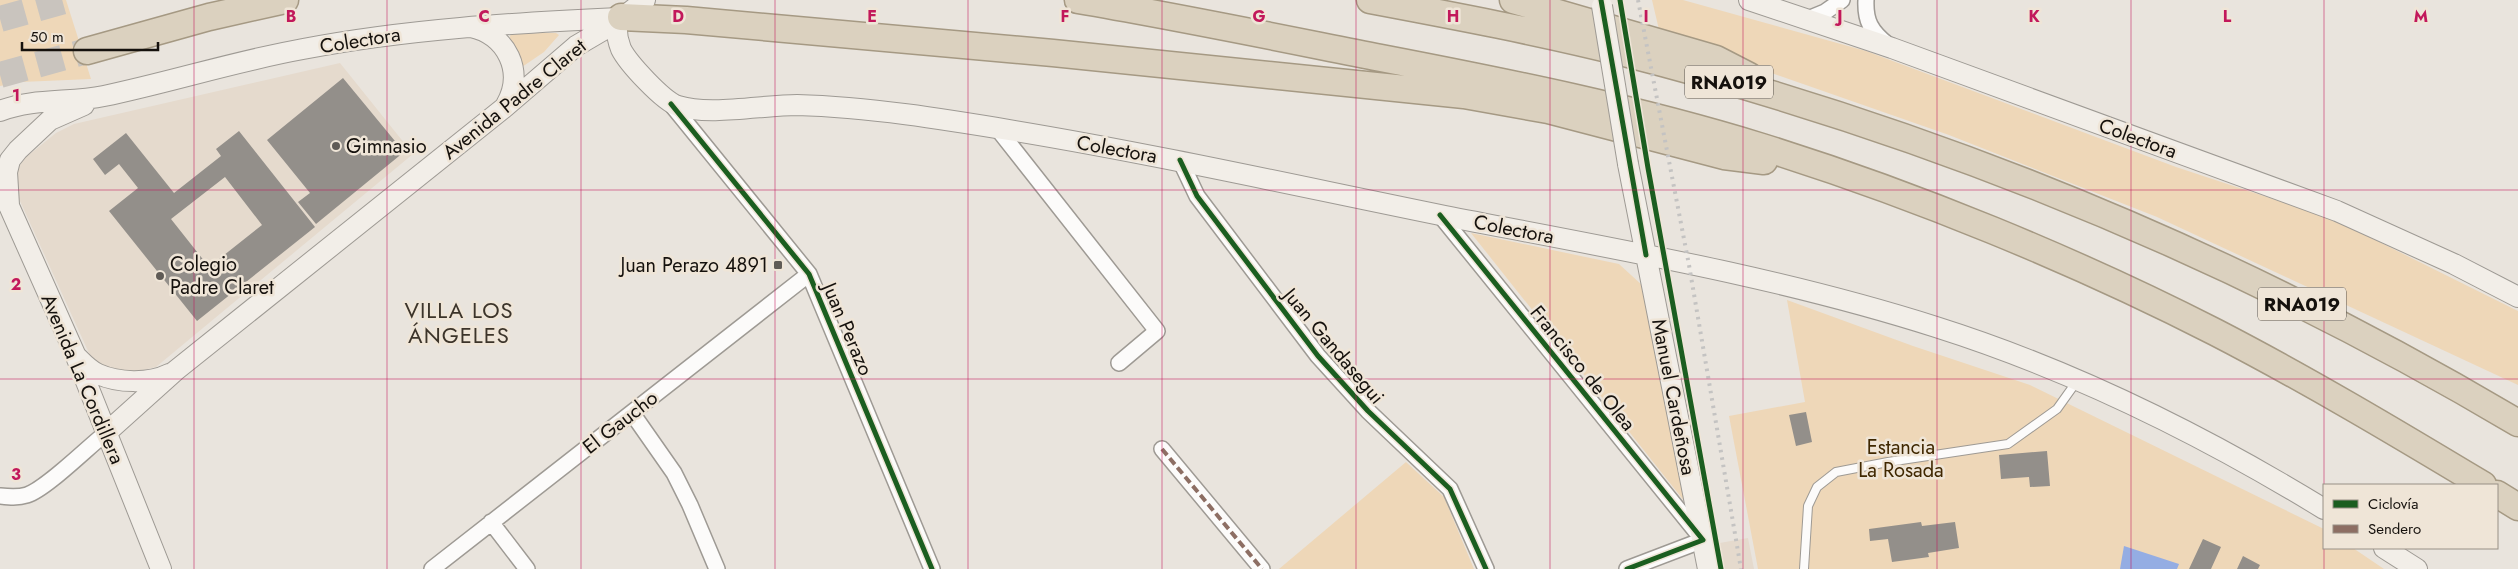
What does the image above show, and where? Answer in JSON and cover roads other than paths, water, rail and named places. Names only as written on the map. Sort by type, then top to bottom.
[{"type":"highway","points":[[87,51],[192,21],[285,0]]},
{"type":"highway","name":"RNA019","points":[[1078,0],[1224,26],[1553,91],[1629,108],[1826,168],[1990,231],[2126,290],[2213,331],[2328,393],[2481,484]]},
{"type":"highway","name":"RNA019","points":[[1370,0],[1622,53],[1817,110],[1914,141],[2010,177],[2203,257],[2286,296],[2395,352],[2518,423]]},
{"type":"highway","points":[[1513,0],[1716,59],[1817,110]]},
{"type":"highway","points":[[641,8],[670,13],[686,20]]},
{"type":"highway","points":[[641,8],[686,20],[1062,54],[1464,95],[1548,110],[1724,156],[1826,168]]},
{"type":"main road","name":"Colectora","points":[[1749,0],[1892,48],[2337,211],[2454,264],[2518,297]]},
{"type":"main road","name":"Manuel Cardeñosa","points":[[1601,3],[1628,164],[1708,569]]},
{"type":"main road","name":"Colectora","points":[[104,96],[303,49],[410,32],[641,8]]},
{"type":"main road","name":"Juan Perazo","points":[[641,8],[616,32],[622,52],[671,104]]},
{"type":"main road","name":"Avenida Padre Claret","points":[[106,433],[175,371],[505,107],[576,46],[641,8]]},
{"type":"main road","points":[[466,26],[492,36],[509,54],[513,67],[514,82],[505,107]]},
{"type":"main road","points":[[0,111],[23,104],[104,96]]},
{"type":"main road","points":[[3,205],[10,160],[18,150],[50,120],[104,96]]},
{"type":"main road","name":"Colectora","points":[[671,104],[698,109],[797,106],[896,114],[997,128],[1180,160],[1646,255],[1839,299],[1938,328],[2077,381]]},
{"type":"main road","name":"Avenida La Cordillera","points":[[3,205],[19,230],[75,354],[161,569]]},
{"type":"main road","name":"Avenida Padre Claret","points":[[75,354],[89,369],[107,378],[144,381],[175,371]]},
{"type":"main road","points":[[2077,381],[2239,460],[2323,509]]},
{"type":"main road","points":[[2386,549],[2417,569]]},
{"type":"street","points":[[1808,19],[1825,12],[1842,0]]},
{"type":"street","points":[[1866,0],[1866,14],[1870,28],[1892,48]]},
{"type":"street","name":"Juan Perazo","points":[[671,104],[809,274],[932,569]]},
{"type":"street","points":[[997,128],[1157,332],[1119,363]]},
{"type":"street","name":"Juan Gandasegui","points":[[1180,160],[1197,196],[1318,356],[1362,405],[1450,489],[1486,569]]},
{"type":"street","name":"Francisco de Olea","points":[[1440,214],[1703,540]]},
{"type":"street","name":"El Gaucho","points":[[432,569],[809,274]]},
{"type":"street","points":[[632,413],[674,473],[690,505],[717,569]]},
{"type":"street","points":[[0,496],[13,498],[28,495],[42,486],[106,433]]},
{"type":"street","points":[[1162,448],[1262,569]]},
{"type":"street","points":[[492,522],[527,569]]},
{"type":"street","points":[[1627,569],[1703,540]]},
{"type":"lane","points":[[1804,569],[1808,506],[1817,486],[1836,472],[1888,462],[2008,444],[2057,409],[2077,381]]},
{"type":"water","points":[[2124,546],[2179,564],[2177,569],[2120,569]]},
{"type":"tunnel","points":[[0,19],[68,0]]},
{"type":"tunnel","points":[[0,75],[87,51]]},
{"type":"railway","points":[[1638,0],[1689,265],[1741,569]]},
{"type":"place","name":"Gimnasio","points":[[336,146]]},
{"type":"place","name":"Juan Perazo 4891","points":[[778,265]]},
{"type":"place","name":"Colegio Padre Claret","points":[[160,276]]},
{"type":"district","name":"VILLA LOS ÁNGELES","points":[[459,322]]},
{"type":"park label","name":"Estancia La Rosada","points":[[1901,458]]}]
